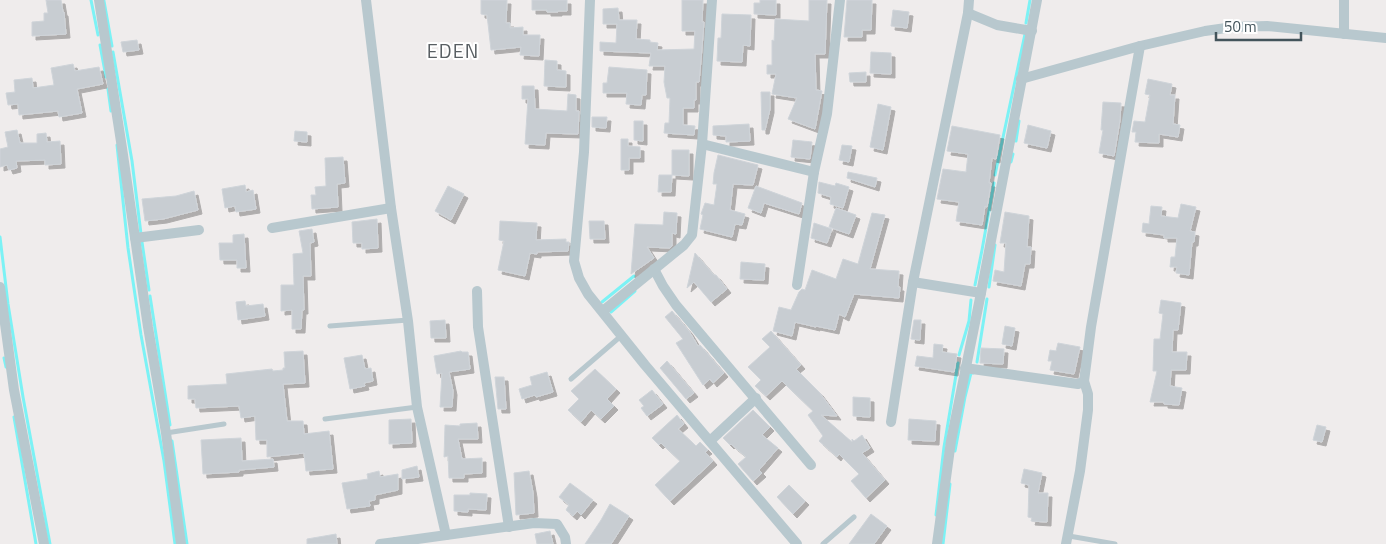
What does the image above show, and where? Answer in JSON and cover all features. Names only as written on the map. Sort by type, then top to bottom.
[{"type":"street","points":[[99,0],[166,433],[181,544]]},
{"type":"street","points":[[366,0],[391,208],[408,320],[417,407],[446,535]]},
{"type":"street","points":[[590,0],[584,152],[574,262],[579,278],[588,294],[622,336],[797,544]]},
{"type":"street","points":[[602,311],[684,245],[692,235],[702,144],[712,0]]},
{"type":"street","points":[[797,285],[814,172],[828,114],[833,52],[840,0]]},
{"type":"street","points":[[891,422],[913,282],[968,13],[969,0]]},
{"type":"street","points":[[937,544],[951,441],[1037,0]]},
{"type":"street","points":[[1344,0],[1344,34]]},
{"type":"street","points":[[968,13],[997,25],[1032,31]]},
{"type":"street","points":[[1021,79],[1140,46],[1205,31],[1233,27],[1267,26],[1386,38]]},
{"type":"street","points":[[1068,540],[1088,410],[1088,394],[1084,381],[1140,46]]},
{"type":"street","points":[[702,144],[814,172]]},
{"type":"street","points":[[272,228],[391,208]]},
{"type":"street","points":[[135,238],[199,230]]},
{"type":"street","points":[[654,269],[662,286],[676,305],[811,465]]},
{"type":"street","points":[[913,282],[981,293]]},
{"type":"street","points":[[0,287],[14,390],[44,544]]},
{"type":"street","points":[[477,290],[478,326],[508,527]]},
{"type":"street","points":[[965,368],[1078,384],[1084,381]]},
{"type":"street","points":[[710,441],[756,398]]},
{"type":"street","points":[[380,544],[534,523],[557,524],[565,537],[566,544]]},
{"type":"lane","points":[[330,326],[408,320]]},
{"type":"lane","points":[[571,379],[622,336]]},
{"type":"lane","points":[[325,419],[417,407]]},
{"type":"lane","points":[[166,433],[224,424]]},
{"type":"lane","points":[[823,544],[854,517]]},
{"type":"lane","points":[[1068,540],[1115,544]]},
{"type":"building","points":[[46,0],[61,0],[66,34],[32,36],[32,22],[44,21],[44,13],[48,13]]},
{"type":"building","points":[[481,0],[507,0],[506,23],[510,23],[510,28],[523,27],[523,35],[540,35],[539,56],[520,55],[521,47],[491,50],[487,15],[481,14]]},
{"type":"building","points":[[532,0],[567,0],[567,11],[547,12],[547,10],[532,10]]},
{"type":"building","points":[[682,0],[703,0],[702,22],[704,22],[699,82],[696,82],[696,100],[694,100],[694,108],[683,108],[683,125],[695,126],[694,135],[664,133],[665,123],[669,123],[670,98],[667,98],[664,82],[665,66],[649,66],[651,53],[600,51],[600,42],[616,43],[617,24],[603,24],[603,9],[618,8],[619,20],[637,20],[636,39],[650,40],[650,42],[658,43],[657,50],[694,49],[695,31],[682,31]]},
{"type":"building","points":[[760,0],[776,0],[776,15],[754,14],[754,3],[760,3]]},
{"type":"building","points":[[809,0],[827,0],[825,54],[815,54],[816,90],[822,91],[815,129],[788,119],[797,98],[772,94],[776,74],[767,74],[767,65],[772,65],[772,40],[774,41],[775,19],[809,21]]},
{"type":"building","points":[[847,0],[872,0],[871,30],[862,30],[862,37],[844,37]]},
{"type":"building","points":[[893,10],[909,12],[907,28],[891,26]]},
{"type":"building","points":[[722,14],[751,15],[750,46],[743,45],[742,62],[717,61],[718,38],[721,38]]},
{"type":"building","points":[[137,40],[139,50],[123,52],[121,42]]},
{"type":"building","points":[[871,52],[891,53],[891,74],[870,73]]},
{"type":"building","points":[[545,60],[557,61],[557,70],[566,71],[566,87],[544,86]]},
{"type":"building","points":[[73,64],[75,71],[99,67],[103,84],[77,89],[82,113],[59,117],[58,111],[19,115],[18,104],[8,105],[6,93],[15,92],[14,80],[32,78],[33,88],[54,85],[51,68]]},
{"type":"building","points":[[609,67],[647,70],[646,95],[642,95],[641,105],[626,104],[627,93],[603,93],[603,83],[607,83]]},
{"type":"building","points":[[866,72],[866,82],[850,82],[849,73]]},
{"type":"building","points":[[1148,79],[1172,84],[1170,95],[1175,95],[1173,124],[1180,125],[1178,137],[1159,134],[1159,143],[1135,142],[1136,132],[1132,132],[1134,121],[1145,122],[1150,95],[1145,94]]},
{"type":"building","points":[[522,86],[534,86],[535,109],[567,111],[568,94],[576,95],[576,111],[579,111],[578,134],[546,133],[545,145],[525,144],[528,99],[522,99]]},
{"type":"building","points":[[761,92],[770,92],[770,109],[765,130],[762,130]]},
{"type":"building","points":[[1103,102],[1121,103],[1114,156],[1099,153],[1103,130],[1101,130]]},
{"type":"building","points":[[878,104],[891,107],[883,150],[870,147]]},
{"type":"building","points":[[592,117],[607,117],[606,128],[592,127]]},
{"type":"building","points":[[634,121],[643,121],[643,141],[634,140]]},
{"type":"building","points":[[749,124],[750,141],[726,142],[726,136],[713,135],[713,126]]},
{"type":"building","points":[[1028,125],[1051,131],[1047,148],[1024,143]]},
{"type":"building","points":[[952,126],[1000,135],[996,159],[992,158],[989,183],[991,183],[982,225],[956,221],[959,202],[937,199],[943,169],[966,172],[968,154],[947,151]]},
{"type":"building","points":[[17,130],[20,143],[37,143],[37,134],[46,133],[47,142],[60,141],[61,164],[45,165],[45,160],[16,161],[17,168],[9,170],[7,165],[0,167],[0,149],[8,147],[5,132]]},
{"type":"building","points":[[295,131],[307,132],[307,142],[294,141]]},
{"type":"building","points":[[621,139],[628,139],[628,146],[640,147],[640,158],[629,158],[629,170],[621,170]]},
{"type":"building","points":[[793,140],[812,142],[810,159],[791,157]]},
{"type":"building","points":[[842,145],[852,146],[849,162],[839,160]]},
{"type":"building","points":[[672,150],[689,150],[689,176],[672,175]]},
{"type":"building","points":[[718,155],[758,165],[753,185],[733,184],[730,210],[745,214],[742,225],[735,224],[732,237],[700,229],[703,215],[701,214],[705,203],[714,205],[717,184],[713,184]]},
{"type":"building","points":[[343,157],[345,183],[337,184],[338,207],[312,209],[311,195],[316,195],[315,187],[326,186],[325,158]]},
{"type":"building","points":[[848,172],[877,178],[875,187],[847,178]]},
{"type":"building","points":[[659,175],[672,175],[671,192],[658,192]]},
{"type":"building","points":[[819,182],[835,186],[836,183],[849,187],[843,208],[830,204],[831,197],[818,193]]},
{"type":"building","points":[[245,185],[246,192],[253,190],[256,209],[236,212],[235,206],[225,208],[222,189]]},
{"type":"building","points":[[448,186],[464,194],[451,220],[435,211]]},
{"type":"building","points":[[756,186],[802,203],[799,214],[764,203],[761,213],[748,208]]},
{"type":"building","points":[[194,191],[198,210],[163,219],[145,221],[142,199],[176,196]]},
{"type":"building","points":[[1181,204],[1196,207],[1190,231],[1195,232],[1194,242],[1192,242],[1189,275],[1176,273],[1177,267],[1170,267],[1171,257],[1175,257],[1177,238],[1164,238],[1164,235],[1142,232],[1143,223],[1149,224],[1151,206],[1162,207],[1161,216],[1178,218]]},
{"type":"building","points":[[836,208],[856,215],[849,234],[829,227]]},
{"type":"building","points":[[664,212],[677,213],[676,234],[672,233],[672,246],[670,248],[647,247],[654,258],[631,274],[635,224],[663,225]]},
{"type":"building","points":[[1005,212],[1029,216],[1027,247],[1031,247],[1030,264],[1025,264],[1021,286],[993,281],[995,270],[1004,272],[1006,243],[1000,243]]},
{"type":"building","points":[[872,213],[885,215],[870,269],[899,271],[899,298],[854,294],[845,317],[839,314],[835,330],[795,322],[792,336],[773,331],[779,307],[791,310],[799,292],[802,289],[805,290],[812,270],[836,279],[843,259],[858,264]]},
{"type":"building","points":[[377,219],[378,248],[362,249],[362,243],[353,243],[352,222]]},
{"type":"building","points":[[500,221],[537,223],[536,240],[566,239],[566,242],[569,242],[568,251],[530,253],[525,276],[498,270],[504,241],[499,240]]},
{"type":"building","points":[[589,221],[604,221],[605,239],[590,239]]},
{"type":"building","points":[[814,223],[832,229],[827,243],[811,238]]},
{"type":"building","points":[[312,229],[314,242],[310,243],[311,276],[303,276],[304,310],[302,310],[301,329],[292,329],[292,310],[281,311],[281,285],[294,285],[293,254],[303,253],[299,231]]},
{"type":"building","points":[[244,234],[246,268],[237,268],[237,260],[220,260],[219,243],[233,243],[233,235]]},
{"type":"building","points":[[695,253],[727,289],[711,302],[694,282],[687,288]]},
{"type":"building","points":[[741,262],[765,264],[764,280],[740,279]]},
{"type":"building","points":[[1161,300],[1181,303],[1178,330],[1173,330],[1172,352],[1187,352],[1186,370],[1171,370],[1170,386],[1182,388],[1179,405],[1150,402],[1157,371],[1153,371],[1154,339],[1160,339],[1163,314],[1159,313]]},
{"type":"building","points":[[245,301],[246,306],[263,304],[265,316],[238,320],[236,302]]},
{"type":"building","points":[[672,311],[689,331],[698,346],[700,345],[724,373],[713,383],[710,379],[703,385],[676,343],[683,339],[665,317]]},
{"type":"building","points":[[445,320],[446,338],[431,338],[430,321]]},
{"type":"building","points":[[914,320],[921,320],[920,340],[911,339]]},
{"type":"building","points":[[1005,326],[1015,328],[1012,346],[1002,344]]},
{"type":"building","points":[[771,331],[801,365],[796,369],[819,392],[837,416],[821,415],[852,442],[852,439],[854,441],[862,435],[870,448],[862,453],[885,480],[866,498],[851,481],[859,474],[839,454],[837,457],[819,441],[823,436],[808,415],[813,411],[782,381],[766,396],[755,386],[761,380],[748,367],[770,347],[762,339]]},
{"type":"building","points":[[1058,343],[1080,347],[1074,374],[1050,370],[1052,361],[1048,361],[1050,350],[1056,351]]},
{"type":"building","points":[[934,344],[943,345],[942,352],[957,354],[954,372],[915,366],[917,356],[933,358]]},
{"type":"building","points":[[981,348],[1004,349],[1003,364],[980,363]]},
{"type":"building","points":[[303,351],[305,383],[283,384],[287,421],[303,421],[304,434],[329,431],[333,469],[306,471],[304,453],[267,457],[267,440],[256,440],[255,416],[241,418],[239,406],[196,408],[195,399],[188,399],[188,386],[227,384],[226,374],[272,369],[273,371],[283,370],[285,368],[284,352]]},
{"type":"building","points":[[461,351],[468,352],[470,369],[449,372],[453,391],[452,407],[440,407],[442,373],[437,374],[434,356]]},
{"type":"building","points":[[362,355],[365,369],[371,368],[373,381],[364,383],[365,386],[350,389],[344,358]]},
{"type":"building","points":[[667,361],[694,393],[686,399],[660,368]]},
{"type":"building","points":[[595,369],[616,389],[607,399],[614,406],[601,419],[591,410],[581,422],[568,410],[579,399],[571,391]]},
{"type":"building","points":[[547,372],[553,392],[522,399],[519,389],[532,385],[530,377]]},
{"type":"building","points":[[495,377],[504,377],[506,409],[498,409]]},
{"type":"building","points":[[652,390],[663,404],[647,416],[641,408],[644,406],[639,400]]},
{"type":"building","points":[[853,397],[870,398],[870,417],[853,416]]},
{"type":"building","points":[[753,410],[770,427],[762,435],[778,448],[759,470],[762,473],[753,481],[738,464],[746,457],[723,438]]},
{"type":"building","points":[[677,415],[684,424],[678,429],[696,446],[700,442],[708,450],[705,452],[713,461],[670,501],[655,485],[680,461],[661,443],[659,445],[652,438]]},
{"type":"building","points":[[411,419],[412,443],[389,444],[389,420]]},
{"type":"building","points":[[909,419],[936,421],[935,441],[908,440]]},
{"type":"building","points":[[477,423],[478,439],[458,439],[462,459],[482,458],[482,473],[464,474],[464,478],[449,478],[448,456],[444,457],[445,425],[460,426],[460,424]]},
{"type":"building","points":[[1317,425],[1326,427],[1322,442],[1313,440]]},
{"type":"building","points":[[241,438],[242,461],[273,459],[274,467],[239,470],[239,472],[203,474],[201,440]]},
{"type":"building","points":[[417,466],[419,477],[402,479],[402,470]]},
{"type":"building","points":[[1024,469],[1042,473],[1038,493],[1048,493],[1047,522],[1031,521],[1032,518],[1028,517],[1029,485],[1021,483]]},
{"type":"building","points":[[379,471],[380,477],[398,474],[398,490],[375,495],[375,500],[369,501],[370,506],[347,509],[342,483],[368,479],[367,474]]},
{"type":"building","points":[[529,471],[534,513],[516,515],[514,473]]},
{"type":"building","points":[[570,483],[593,500],[581,515],[577,511],[573,516],[566,510],[569,505],[559,497]]},
{"type":"building","points":[[789,485],[805,501],[793,514],[777,497]]},
{"type":"building","points":[[470,493],[487,494],[486,510],[468,509],[468,512],[454,511],[454,495],[470,495]]},
{"type":"building","points":[[610,504],[629,516],[611,544],[585,544],[601,520]]},
{"type":"building","points":[[871,514],[887,526],[874,544],[849,544]]},
{"type":"building","points":[[550,531],[553,544],[537,544],[535,534]]},
{"type":"building","points":[[336,534],[337,544],[307,544],[307,539]]},
{"type":"waterway","points":[[91,0],[98,35]]},
{"type":"waterway","points":[[1026,23],[1030,0]]},
{"type":"waterway","points":[[104,1],[112,46]]},
{"type":"waterway","points":[[995,175],[1025,34]]},
{"type":"waterway","points":[[100,45],[106,77]]},
{"type":"waterway","points":[[113,52],[132,161],[141,234]]},
{"type":"waterway","points":[[108,89],[111,111]]},
{"type":"waterway","points":[[1016,141],[1019,121]]},
{"type":"waterway","points":[[117,145],[128,248],[141,335],[164,461],[175,544]]},
{"type":"waterway","points":[[1011,162],[1013,154]]},
{"type":"waterway","points":[[975,285],[994,183]]},
{"type":"waterway","points":[[0,237],[8,304],[23,397],[50,544]]},
{"type":"waterway","points":[[142,242],[149,290]]},
{"type":"waterway","points":[[989,287],[995,245]]},
{"type":"waterway","points":[[602,302],[634,276]]},
{"type":"waterway","points":[[611,312],[635,291]]},
{"type":"waterway","points":[[150,296],[170,425]]},
{"type":"waterway","points":[[977,362],[987,299]]},
{"type":"waterway","points":[[959,355],[969,321],[971,300]]},
{"type":"waterway","points":[[4,358],[6,367]]},
{"type":"waterway","points":[[936,515],[944,447],[958,363]]},
{"type":"waterway","points":[[955,451],[965,397],[971,373],[973,373]]},
{"type":"waterway","points":[[14,417],[36,544]]},
{"type":"waterway","points":[[172,441],[187,544]]},
{"type":"waterway","points":[[943,544],[950,484]]},
{"type":"district","name":"EDEN","points":[[453,50]]}]
